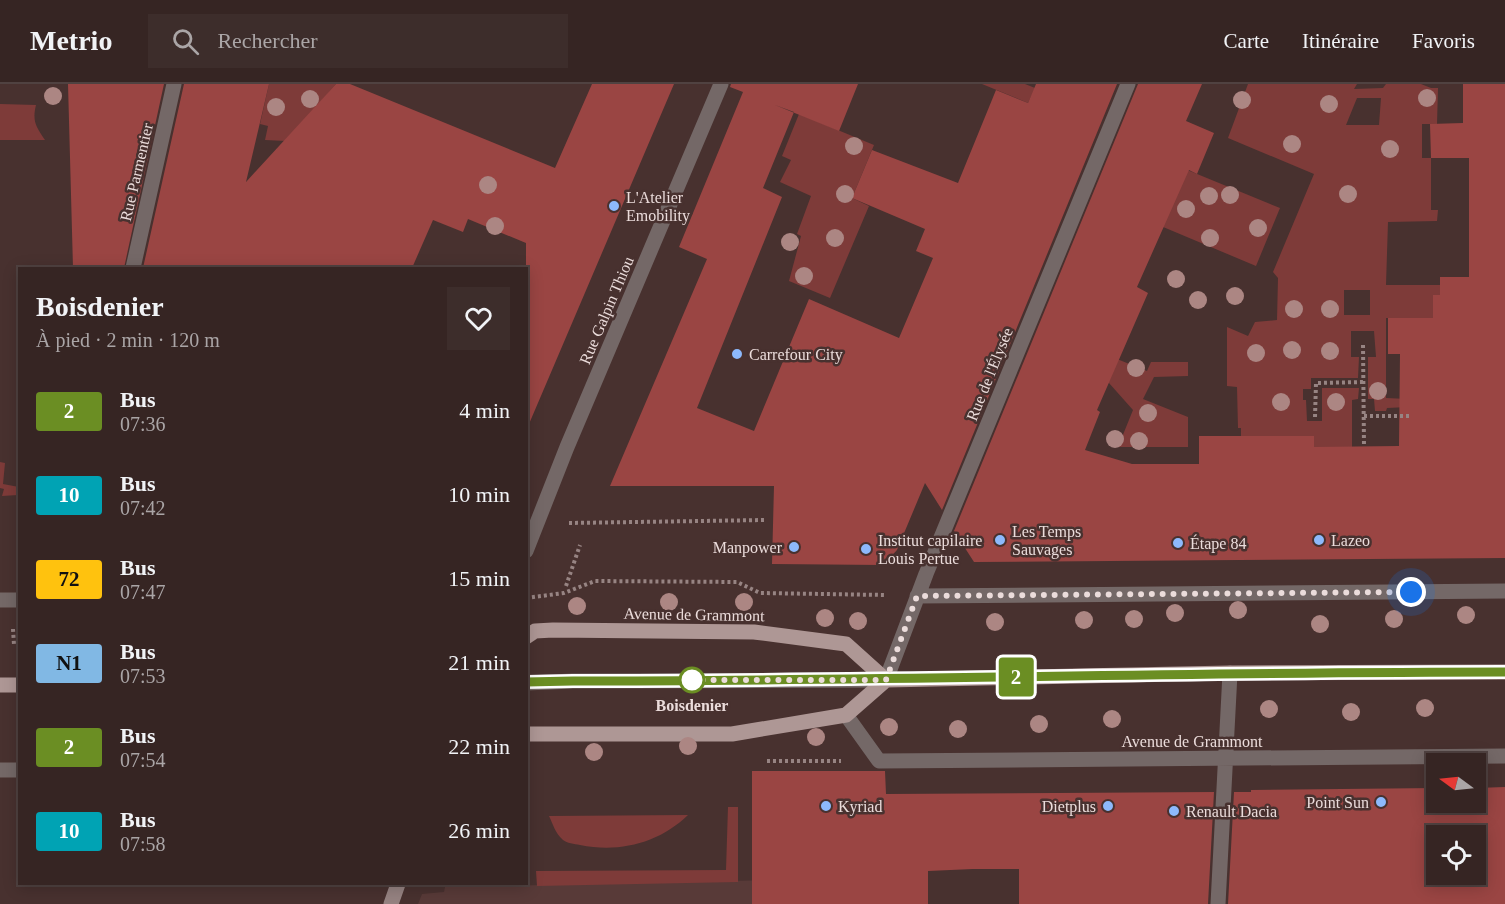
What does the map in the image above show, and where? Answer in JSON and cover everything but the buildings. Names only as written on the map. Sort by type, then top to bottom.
[{"type":"main road","name":"Avenue de Grammont","points":[[528,635],[534,630],[754,632],[846,644],[886,680]]},
{"type":"main road","points":[[528,734],[732,734],[846,715],[886,680],[1230,673],[1505,672]]},
{"type":"main road","points":[[0,685],[18,685]]},
{"type":"street","name":"Rue Parmentier","points":[[132,267],[174,84]]},
{"type":"street","name":"Rue Galpin Thiou","points":[[528,546],[567,447],[721,84]]},
{"type":"street","name":"Rue de l'Élysée","points":[[886,680],[917,596],[1128,84]]},
{"type":"street","points":[[917,596],[1505,591]]},
{"type":"street","points":[[0,600],[18,600]]},
{"type":"street","points":[[1218,904],[1230,673]]},
{"type":"street","points":[[528,682],[886,680]]},
{"type":"street","name":"Avenue de Grammont","points":[[846,715],[879,761],[1505,756]]},
{"type":"street","points":[[0,770],[18,770]]},
{"type":"street","points":[[391,904],[398,885]]},
{"type":"path","points":[[1364,345],[1364,447]]},
{"type":"path","points":[[1315,417],[1316,383],[1364,382]]},
{"type":"path","points":[[1364,416],[1412,416]]},
{"type":"path","points":[[538,524],[766,520]]},
{"type":"path","points":[[566,586],[580,545]]},
{"type":"path","points":[[528,598],[564,593],[595,581],[737,582],[760,593],[917,596]]},
{"type":"shaded area","points":[[269,84],[336,84],[286,141],[265,140],[268,126],[260,124]]},
{"type":"shaded area","points":[[982,84],[1025,84],[1035,88],[1028,103]]},
{"type":"shaded area","points":[[1248,84],[1357,84],[1354,89],[1383,88],[1386,84],[1421,84],[1438,88],[1437,124],[1422,124],[1422,158],[1431,158],[1431,210],[1438,210],[1437,221],[1388,222],[1386,285],[1440,285],[1440,295],[1433,296],[1433,321],[1427,318],[1386,318],[1386,398],[1408,399],[1408,407],[1375,411],[1374,399],[1368,399],[1368,357],[1376,357],[1374,331],[1351,331],[1351,357],[1359,357],[1358,378],[1311,378],[1311,389],[1303,389],[1307,421],[1322,421],[1322,388],[1359,388],[1358,399],[1352,400],[1352,447],[1241,447],[1237,387],[1227,386],[1227,327],[1248,336],[1255,322],[1277,320],[1278,278],[1273,272],[1314,174],[1228,138]],"holes":[[[1357,98],[1381,98],[1379,125],[1346,125]],[[1344,290],[1370,290],[1370,315],[1344,315]]]},
{"type":"shaded area","points":[[0,104],[36,105],[34,115],[36,124],[45,140],[0,140]]},
{"type":"shaded area","points":[[799,114],[874,145],[852,198],[869,206],[830,298],[789,281],[801,236],[797,234],[811,196],[780,182],[791,160],[782,156]]},
{"type":"shaded area","points":[[1163,160],[1280,208],[1256,266],[1156,224]]},
{"type":"shaded area","points":[[1107,355],[1147,371],[1151,362],[1188,362],[1188,376],[1154,377],[1143,399],[1188,417],[1188,447],[1118,447],[1133,410],[1109,383],[1097,379]]},
{"type":"shaded area","points":[[0,462],[5,463],[3,484],[18,487],[18,495],[2,496],[4,489],[0,488]]},
{"type":"shaded area","points":[[728,807],[738,807],[738,882],[537,886],[536,871],[726,870]]},
{"type":"shaded area","points":[[688,815],[665,833],[652,839],[638,844],[610,848],[565,841],[556,831],[549,816]]},
{"type":"shaded area","points":[[779,880],[779,904],[418,904],[422,894],[444,892],[445,887]]},
{"type":"bus line","name":"2","points":[[528,682],[886,680],[1230,673],[1505,672]]},
{"type":"place","name":"L'Atelier Emobility","points":[[614,206]]},
{"type":"place","name":"Carrefour City","points":[[737,354]]},
{"type":"place","name":"Les Temps Sauvages","points":[[1000,540]]},
{"type":"place","name":"Lazeo","points":[[1319,540]]},
{"type":"place","name":"Étape 84","points":[[1178,543]]},
{"type":"place","name":"Manpower","points":[[794,547]]},
{"type":"place","name":"Institut capilaire Louis Pertue","points":[[866,549]]},
{"type":"place","name":"Boisdenier","points":[[692,680]]},
{"type":"place","name":"Point Sun","points":[[1381,802]]},
{"type":"place","name":"Kyriad","points":[[826,806]]},
{"type":"place","name":"Dietplus","points":[[1108,806]]},
{"type":"place","name":"Renault Dacia","points":[[1174,811]]},
{"type":"route","points":[[692,680],[886,680],[917,596],[1411,592]]}]
